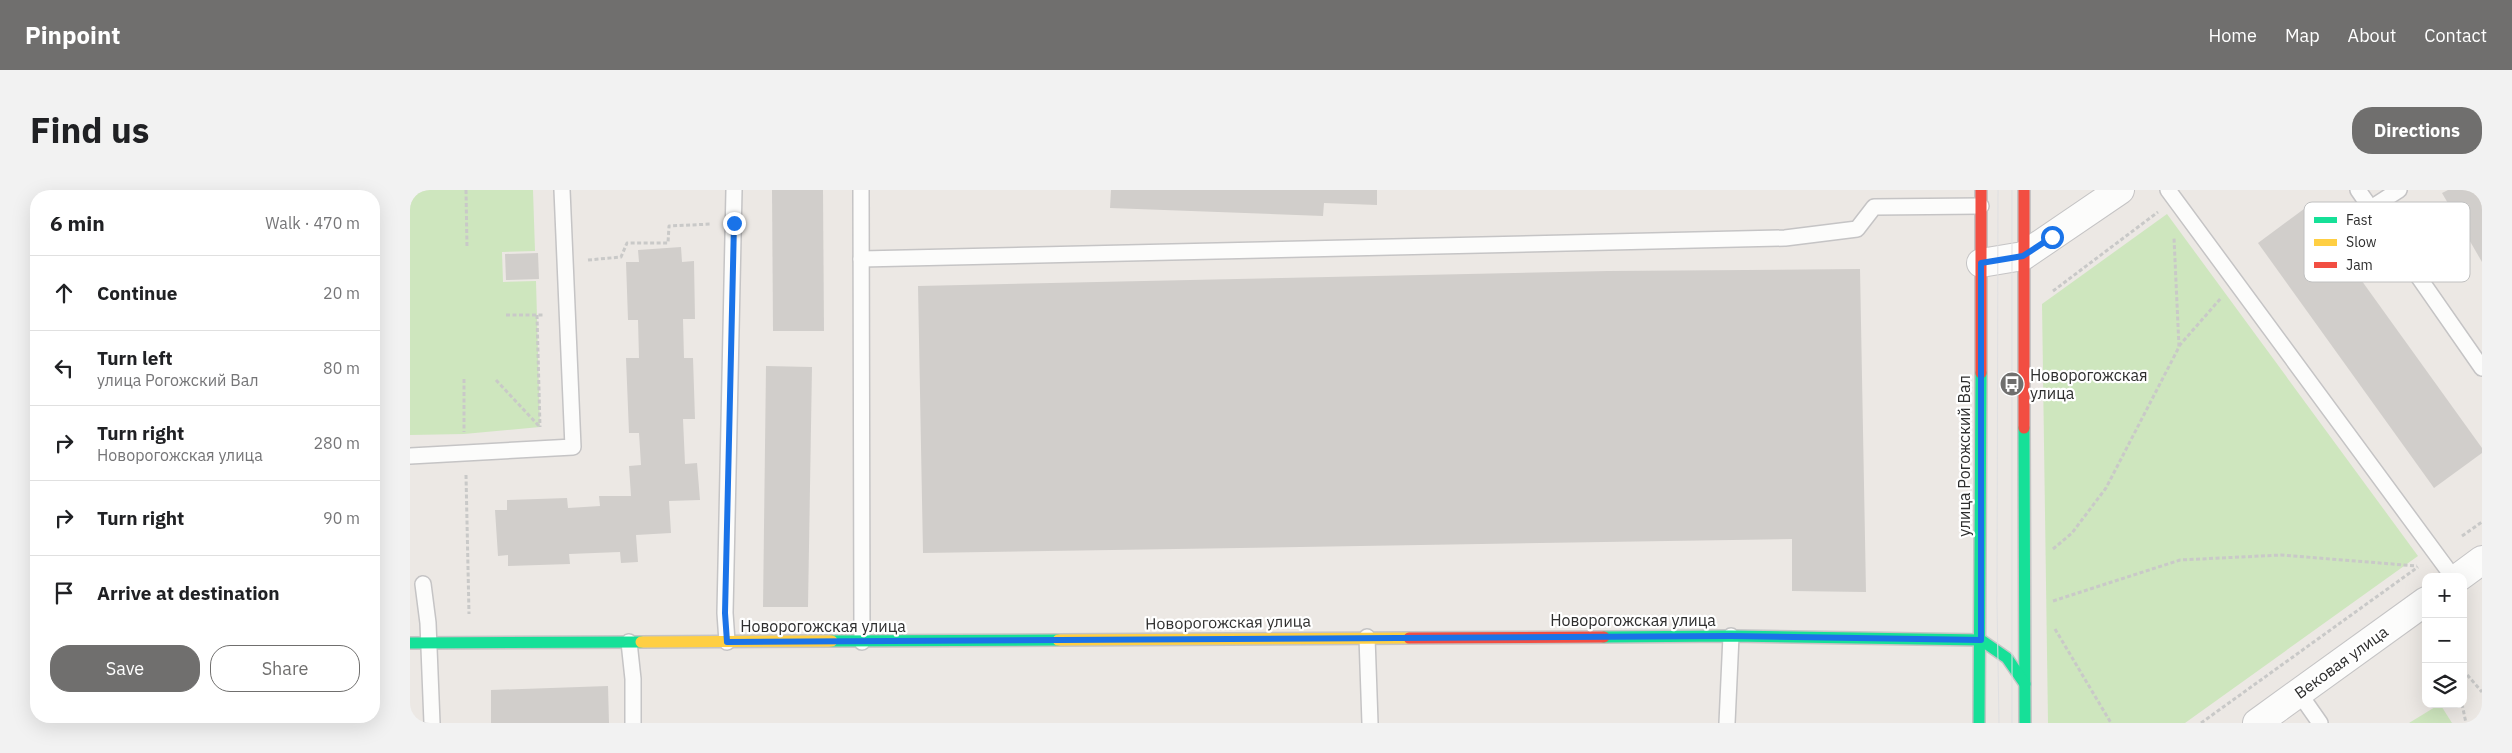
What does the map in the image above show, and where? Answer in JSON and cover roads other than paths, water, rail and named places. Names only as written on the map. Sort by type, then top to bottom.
[{"type":"street","name":"улица Рогожский Вал","points":[[1979,723],[1981,640],[1981,190]]},
{"type":"street","points":[[2024,190],[2025,723]]},
{"type":"street","points":[[1981,263],[2023,256],[2120,190]]},
{"type":"street","points":[[2464,573],[2482,560]]},
{"type":"street","name":"Вековая улица","points":[[2257,723],[2422,604]]},
{"type":"street","name":"Новорогожская улица","points":[[410,643],[1731,636],[1981,640],[1999,649],[2012,660],[2025,684]]},
{"type":"lane","points":[[410,456],[573,447],[562,190]]},
{"type":"lane","points":[[727,642],[725,613],[734,190]]},
{"type":"lane","points":[[861,190],[862,642]]},
{"type":"lane","points":[[2358,190],[2367,202]]},
{"type":"lane","points":[[2380,202],[2399,190]]},
{"type":"lane","points":[[2170,196],[2236,282],[2450,573]]},
{"type":"lane","points":[[861,259],[1785,238],[1858,229],[1874,207],[1981,206]]},
{"type":"lane","points":[[2422,282],[2482,368]]},
{"type":"lane","points":[[423,584],[432,723]]},
{"type":"lane","points":[[1727,723],[1731,636]]},
{"type":"lane","points":[[1367,637],[1370,723]]},
{"type":"lane","points":[[629,642],[633,679],[633,723]]},
{"type":"lane","points":[[2299,692],[2320,723]]},
{"type":"tram line","points":[[1998,190],[1997,602],[1999,723]]},
{"type":"tram line","points":[[2012,190],[2012,723]]},
{"type":"place","name":"Новорогожская улица","points":[[2012,384]]}]
